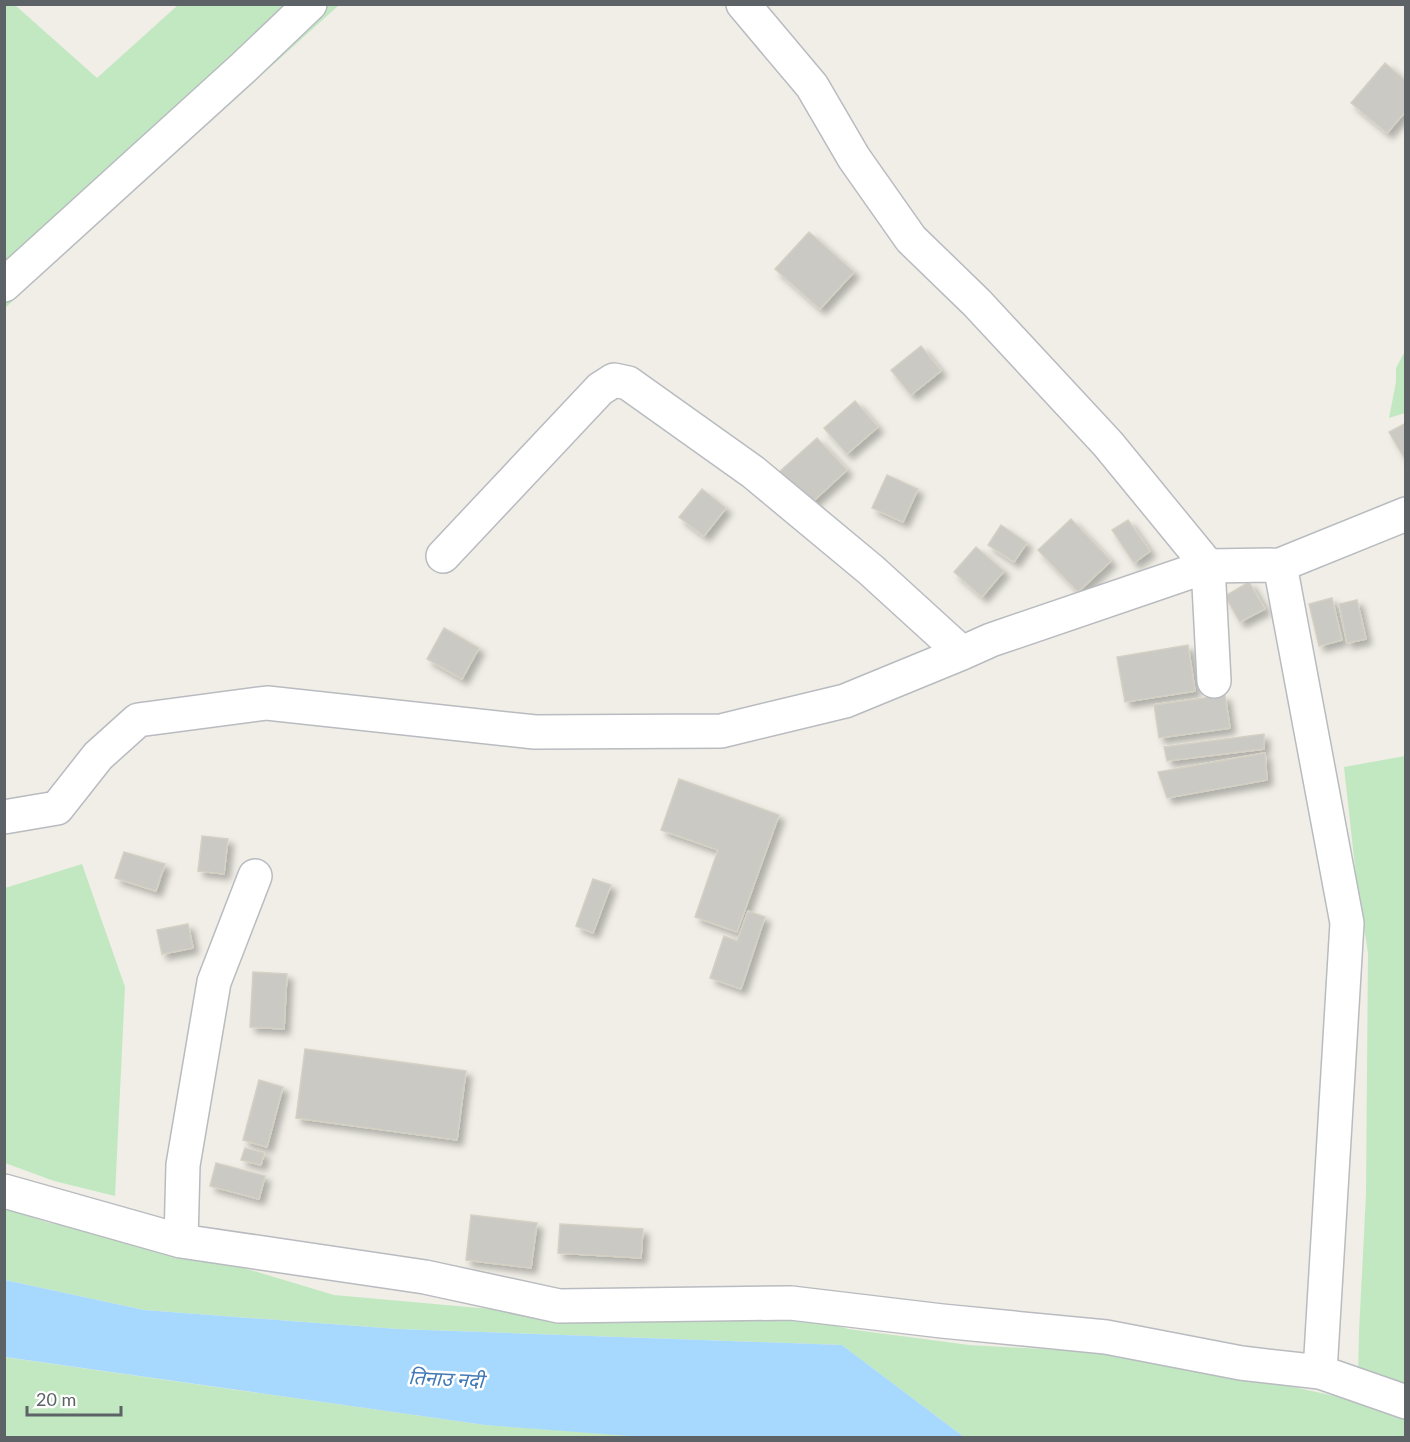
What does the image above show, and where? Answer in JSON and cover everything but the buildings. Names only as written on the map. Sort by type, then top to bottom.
[{"type":"street","points":[[4,285],[310,4]]},
{"type":"street","points":[[743,4],[812,86],[854,158],[911,238],[977,303],[1108,444],[1208,566],[1214,681]]},
{"type":"street","points":[[443,556],[600,389],[614,380],[628,383],[753,472],[871,570],[962,653]]},
{"type":"street","points":[[4,817],[57,808],[98,756],[138,720],[267,703],[536,732],[722,731],[845,701],[991,640],[1208,566],[1280,565],[1406,514]]},
{"type":"street","points":[[1280,565],[1347,923],[1320,1372]]},
{"type":"street","points":[[182,1241],[183,1165],[214,982],[255,876]]},
{"type":"street","points":[[4,1191],[182,1241],[425,1277],[559,1306],[791,1303],[1106,1337],[1241,1363],[1320,1372],[1406,1402]]},
{"type":"green space","points":[[15,5],[97,78],[178,5],[339,5],[5,308],[4,6]]},
{"type":"green space","points":[[1405,351],[1405,413],[1389,418],[1396,382],[1396,368]]},
{"type":"green space","points":[[1405,756],[1405,1386],[1358,1377],[1366,1194],[1368,953],[1356,876],[1344,767]]},
{"type":"green space","points":[[82,864],[125,987],[115,1196],[54,1181],[5,1163],[5,888]]},
{"type":"green space","points":[[5,1208],[46,1222],[190,1252],[334,1295],[479,1308],[692,1316],[796,1312],[848,1329],[969,1345],[1096,1352],[1201,1367],[1335,1396],[1405,1415],[1405,1437],[964,1437],[842,1345],[398,1329],[144,1310],[5,1280]]},
{"type":"green space","points":[[4,1357],[485,1425],[656,1437],[5,1437]]},
{"type":"water","name":"तिनाउ नदी","points":[[5,1280],[144,1310],[398,1329],[842,1345],[964,1437],[656,1438],[485,1425],[5,1357]]}]
